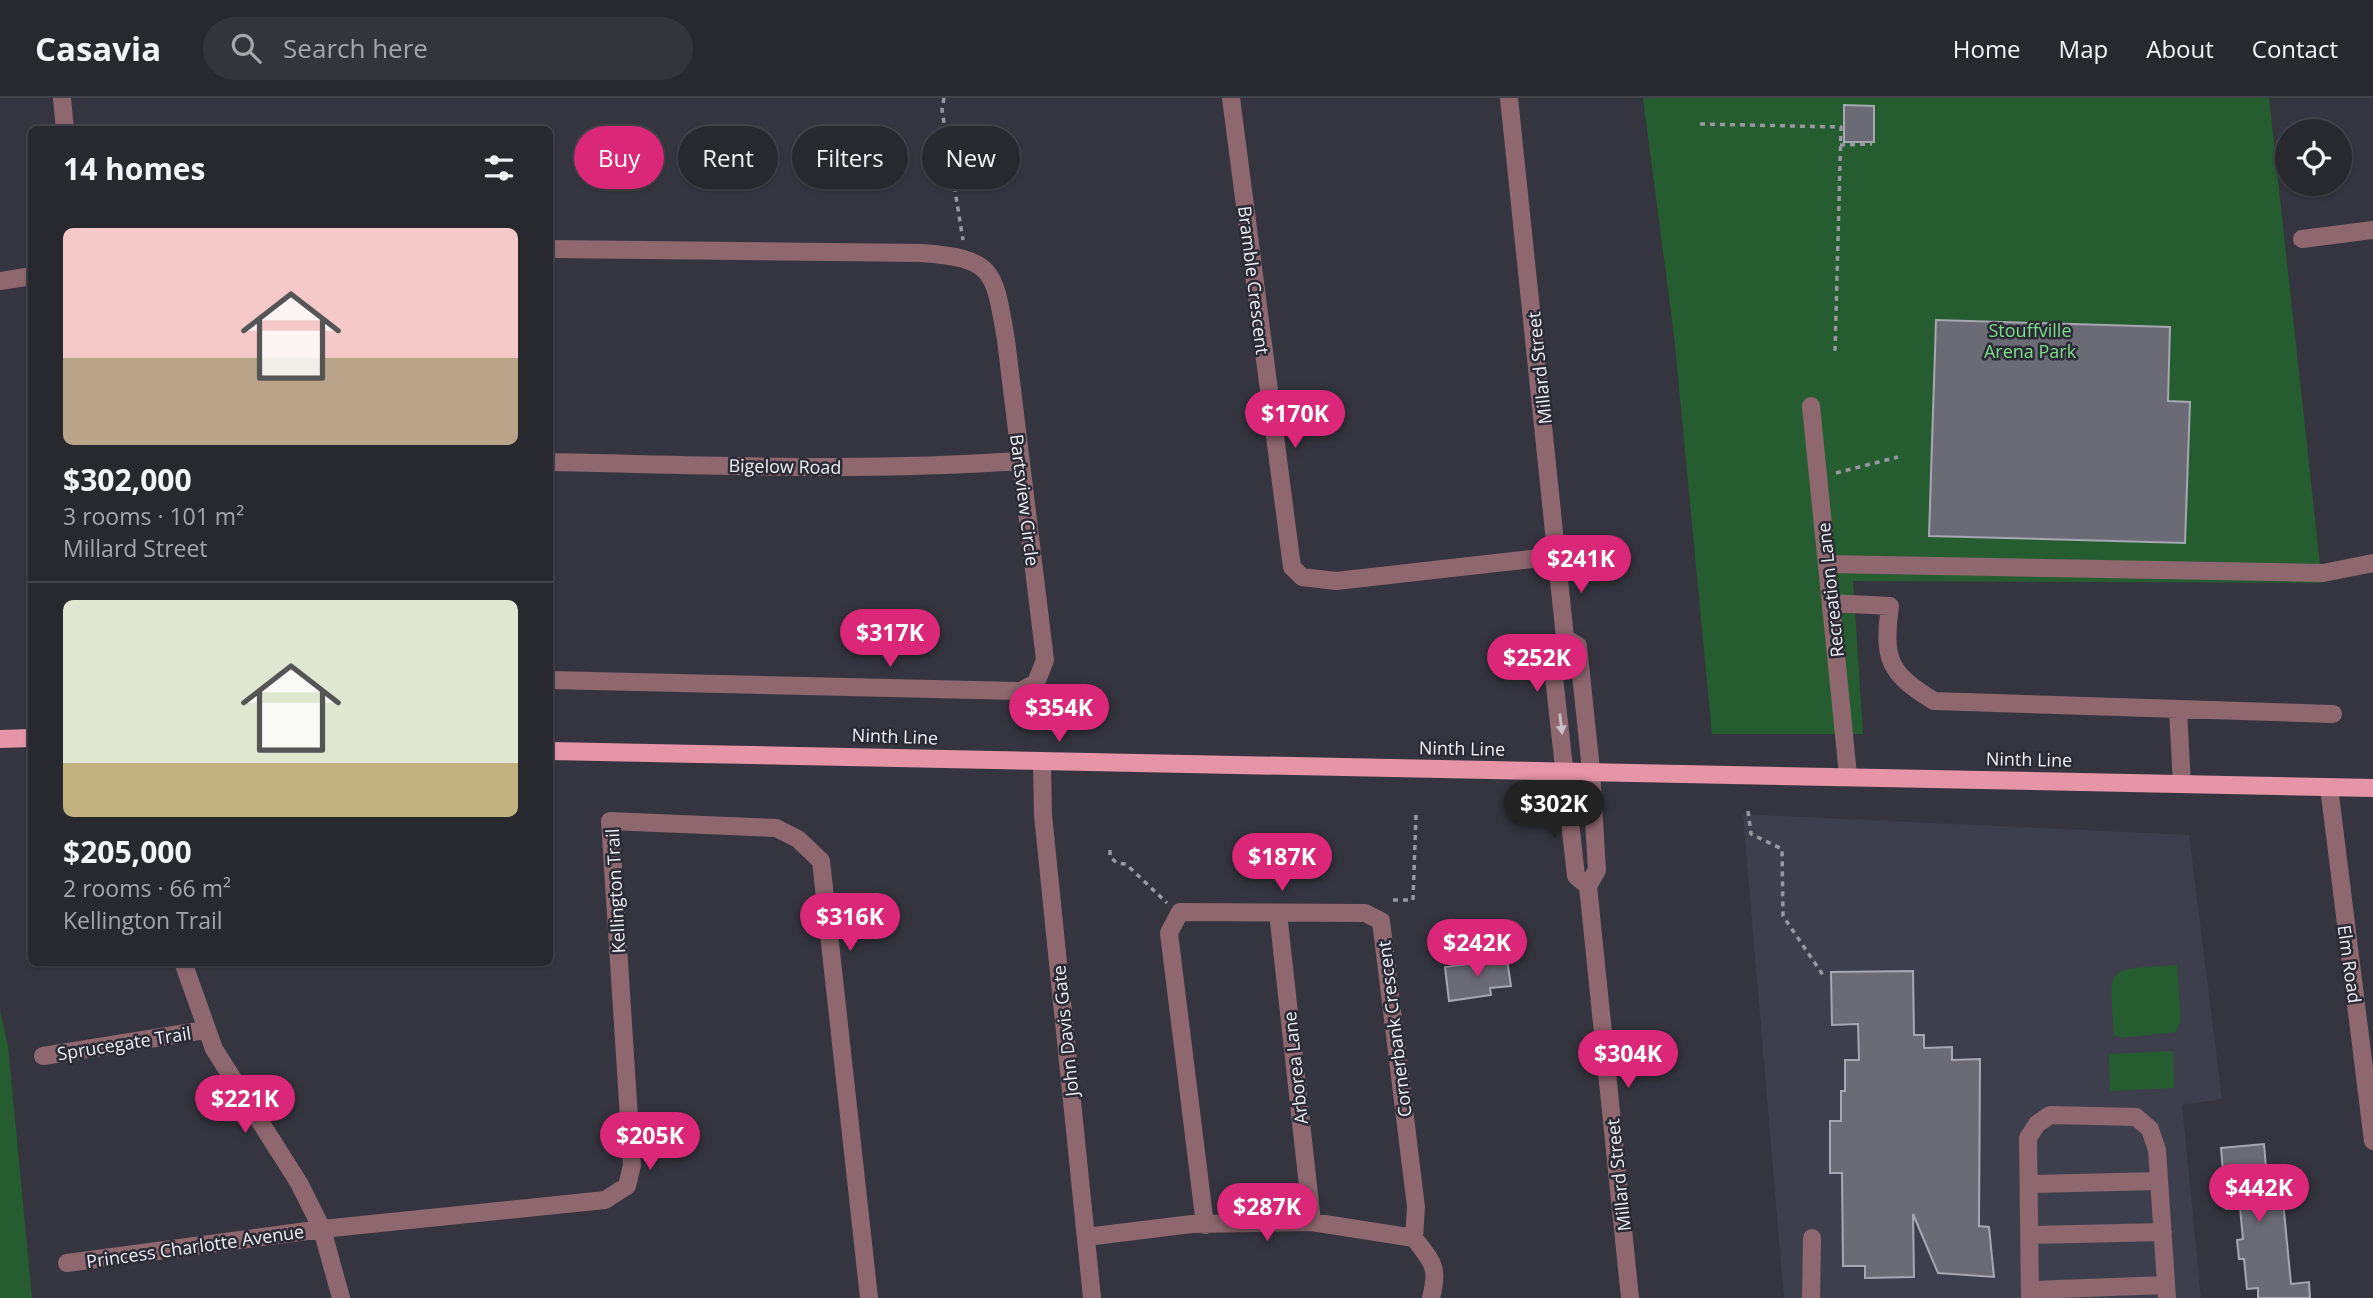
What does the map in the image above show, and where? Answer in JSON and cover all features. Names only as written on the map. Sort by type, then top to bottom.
[{"type":"main road","points":[[0,739],[28,738]]},
{"type":"main road","name":"Ninth Line","points":[[553,751],[792,754],[1042,763],[1848,775],[2373,788]]},
{"type":"street","points":[[62,98],[65,126]]},
{"type":"street","name":"Bramble Crescent","points":[[1231,98],[1292,567],[1302,577],[1336,581],[1558,556]]},
{"type":"street","name":"Millard Street","points":[[1508,98],[1565,638]]},
{"type":"street","points":[[2302,239],[2373,230]]},
{"type":"street","points":[[553,249],[960,256]]},
{"type":"street","name":"Bartsview Circle","points":[[553,680],[1021,691],[1037,683],[1045,660],[998,295],[991,277],[978,263],[960,256]]},
{"type":"street","points":[[0,281],[28,277]]},
{"type":"street","name":"Recreation Lane","points":[[1811,406],[1848,775]]},
{"type":"street","name":"Bigelow Road","points":[[553,462],[817,467],[955,466],[1020,461]]},
{"type":"street","points":[[1828,564],[2323,573],[2367,564]]},
{"type":"street","points":[[1831,603],[1890,606],[1887,628],[1889,660],[1905,684],[1934,701],[2333,714]]},
{"type":"street","name":"Millard Street","points":[[1565,638],[1578,646],[1591,770],[1597,870],[1588,886],[1630,1298]]},
{"type":"street","name":"Millard Street","points":[[1565,638],[1551,650],[1567,771],[1576,876],[1588,886]]},
{"type":"street","points":[[2178,710],[2182,784]]},
{"type":"street","name":"John Davis Gate","points":[[1042,763],[1043,815],[1092,1298]]},
{"type":"street","name":"Elm Road","points":[[2329,787],[2370,1084],[2373,1141]]},
{"type":"street","name":"Kellington Trail","points":[[322,1229],[606,1200],[627,1186],[632,1166],[610,821],[776,828],[798,839],[821,862],[869,1298]]},
{"type":"street","points":[[1180,912],[1169,933],[1205,1225]]},
{"type":"street","name":"Cornerbank Crescent","points":[[1180,912],[1365,913],[1381,921],[1416,1208],[1414,1238]]},
{"type":"street","name":"Arborea Lane","points":[[1278,913],[1312,1222]]},
{"type":"street","points":[[184,966],[205,1030],[227,1073],[299,1183],[322,1229],[341,1298]]},
{"type":"street","name":"Sprucegate Trail","points":[[43,1056],[205,1030]]},
{"type":"street","points":[[2050,1115],[2136,1117],[2150,1129],[2157,1150],[2166,1292],[2030,1294],[2029,1184],[2028,1138],[2037,1124],[2050,1115]]},
{"type":"street","points":[[2029,1184],[2159,1181]]},
{"type":"street","points":[[1086,1237],[1205,1225],[1312,1222],[1414,1238],[1434,1264],[1437,1276],[1432,1298]]},
{"type":"street","name":"Princess Charlotte Avenue","points":[[68,1263],[322,1229]]},
{"type":"street","points":[[2030,1235],[2162,1232]]},
{"type":"street","points":[[1811,1298],[1812,1238]]},
{"type":"path","points":[[944,98],[942,110],[964,245],[960,256]]},
{"type":"path","points":[[1699,124],[1841,127],[1835,352]]},
{"type":"path","points":[[1840,145],[1872,144]]},
{"type":"path","points":[[1818,477],[1898,457]]},
{"type":"path","points":[[1748,811],[1751,834],[1782,849],[1783,916],[1825,978]]},
{"type":"path","points":[[1393,900],[1413,900],[1416,815]]},
{"type":"path","points":[[1110,850],[1110,857],[1117,863],[1126,864],[1156,895],[1180,912]]},
{"type":"shaded area","points":[[1743,814],[2189,835],[2222,1099],[2182,1105],[2201,1298],[1784,1298]]},
{"type":"green space","name":"Stouffville Arena Park","points":[[1643,98],[2269,98],[2275,153],[2275,196],[2280,196],[2322,583],[1853,581],[1863,734],[1712,734],[1674,335]]},
{"type":"green space","points":[[2177,965],[2181,1021],[2175,1032],[2121,1038],[2114,1035],[2112,994],[2117,975],[2124,970],[2136,968]]},
{"type":"green space","points":[[0,1011],[8,1046],[32,1298],[0,1298]]},
{"type":"green space","points":[[2173,1051],[2174,1088],[2110,1091],[2109,1054]]},
{"type":"building","points":[[1844,105],[1874,106],[1874,142],[1844,142]]},
{"type":"building","points":[[1936,320],[2170,327],[2168,401],[2190,402],[2185,543],[1929,536]]},
{"type":"building","points":[[1507,959],[1511,986],[1490,988],[1491,995],[1449,1001],[1445,967]]},
{"type":"building","points":[[1913,971],[1914,1035],[1924,1035],[1924,1048],[1952,1047],[1952,1060],[1980,1059],[1979,1226],[1989,1227],[1994,1277],[1938,1273],[1913,1214],[1914,1277],[1865,1278],[1865,1266],[1843,1266],[1842,1173],[1830,1173],[1830,1121],[1841,1121],[1845,1060],[1859,1060],[1858,1024],[1832,1025],[1831,972]]},
{"type":"building","points":[[2264,1144],[2269,1203],[2283,1201],[2291,1284],[2309,1282],[2310,1298],[2258,1298],[2258,1288],[2247,1289],[2244,1259],[2239,1259],[2237,1240],[2243,1239],[2240,1208],[2226,1209],[2221,1148]]}]
